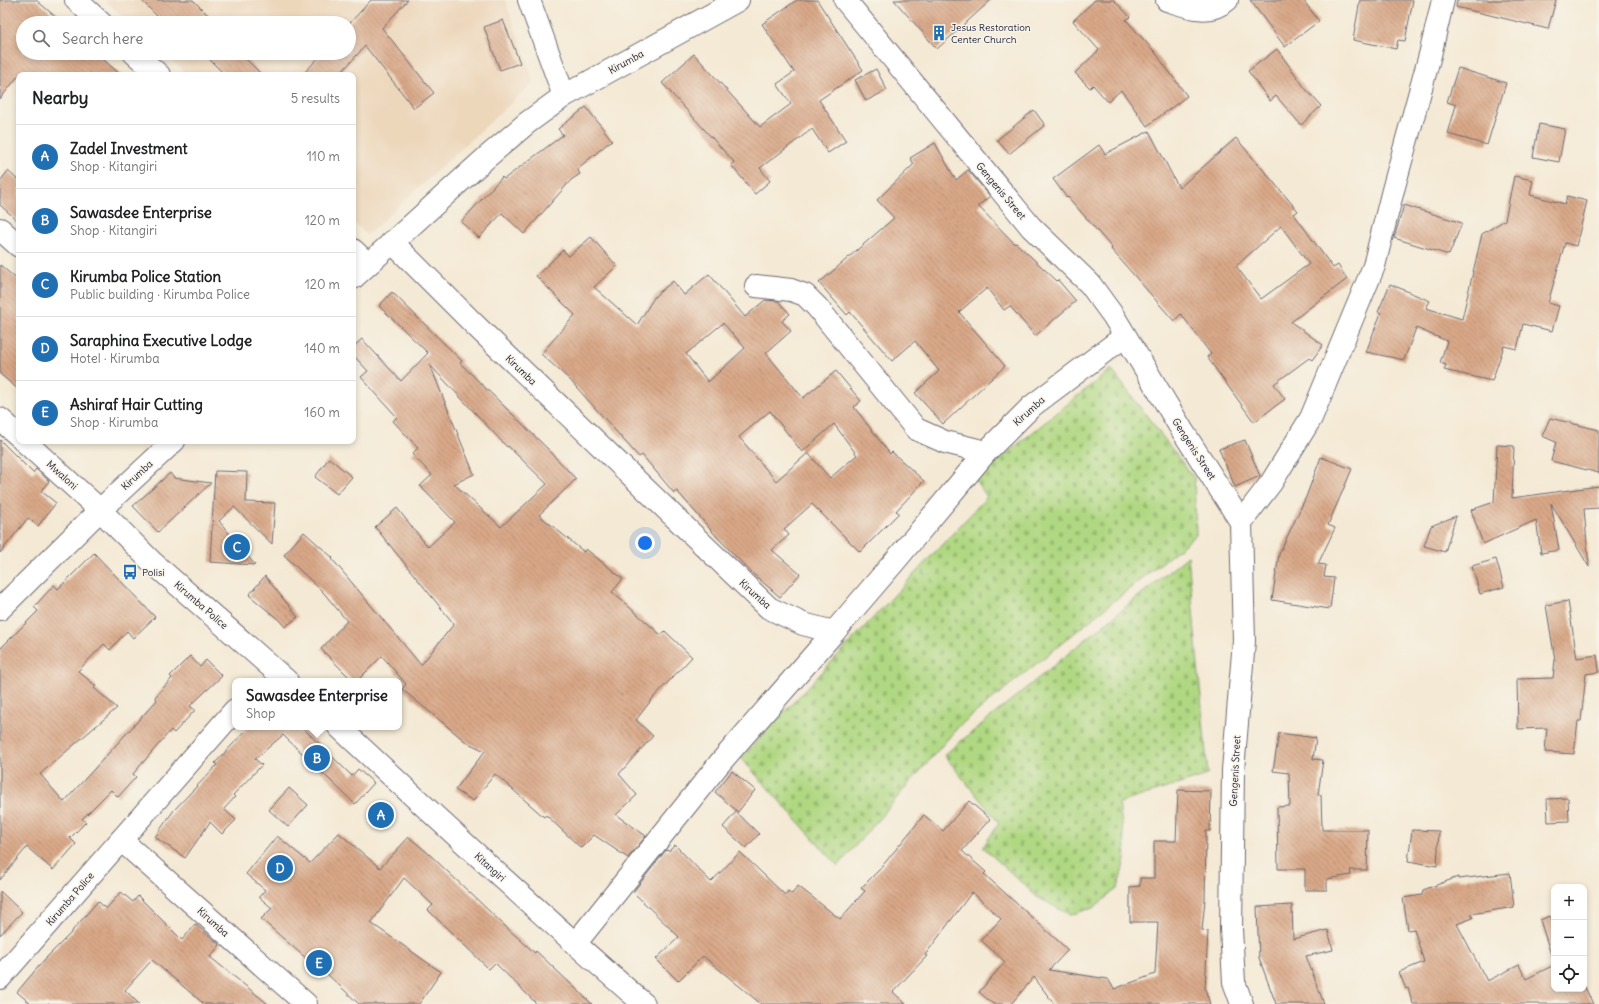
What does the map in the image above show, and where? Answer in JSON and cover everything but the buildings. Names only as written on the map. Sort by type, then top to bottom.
[{"type":"street","points":[[76,0],[93,16]]},
{"type":"street","points":[[529,0],[564,96]]},
{"type":"street","name":"Kirumba","points":[[358,264],[392,242],[527,123],[564,96],[738,0]]},
{"type":"street","name":"Gengenis Street","points":[[845,0],[1031,228],[1090,284],[1114,317],[1182,430],[1241,522],[1244,641],[1233,770],[1231,929],[1234,982],[1242,1004]]},
{"type":"street","points":[[1167,0],[1198,9],[1216,8],[1227,0]]},
{"type":"street","points":[[1241,522],[1271,483],[1311,418],[1374,266],[1430,55],[1442,0]]},
{"type":"street","points":[[142,60],[156,72]]},
{"type":"street","points":[[0,229],[16,243]]},
{"type":"street","name":"Kirumba","points":[[392,242],[474,325],[769,608],[803,624],[834,632],[986,452],[1032,406],[1125,336]]},
{"type":"street","points":[[756,286],[791,290],[805,295],[817,307],[916,429],[945,442],[986,452]]},
{"type":"street","points":[[0,419],[16,433]]},
{"type":"street","name":"Mwaloni","points":[[27,444],[100,510]]},
{"type":"street","name":"Kirumba","points":[[100,510],[171,444]]},
{"type":"street","points":[[0,609],[100,510]]},
{"type":"street","name":"Kirumba Police","points":[[100,510],[272,677]]},
{"type":"street","points":[[575,944],[719,764],[834,632]]},
{"type":"street","name":"Kirumba Police","points":[[0,978],[232,713]]},
{"type":"street","name":"Kitangiri","points":[[342,730],[575,944],[644,1004]]},
{"type":"street","name":"Kirumba","points":[[121,840],[306,1004]]},
{"type":"shaded area","points":[[104,0],[505,0],[534,82],[367,235],[356,225],[356,72],[185,72],[172,60],[356,60],[356,16],[122,16]]},
{"type":"green space","points":[[1111,369],[1194,478],[1196,535],[959,726],[838,866],[741,758],[987,497],[975,479]]},
{"type":"green space","points":[[1188,556],[1208,775],[1119,803],[1126,855],[1118,888],[1093,908],[1070,915],[1037,897],[983,847],[999,823],[944,755]]},
{"type":"place","name":"Jesus Restoration Center Church","points":[[939,33]]},
{"type":"place","name":"Kirumba Police Station","points":[[237,547]]},
{"type":"place","name":"Polisi","points":[[130,572]]},
{"type":"place","name":"Sawasdee Enterprise","points":[[317,758]]},
{"type":"place","name":"Zadel Investment","points":[[381,815]]},
{"type":"place","name":"Saraphina Executive Lodge","points":[[280,868]]},
{"type":"place","name":"Ashiraf Hair Cutting","points":[[319,963]]}]
